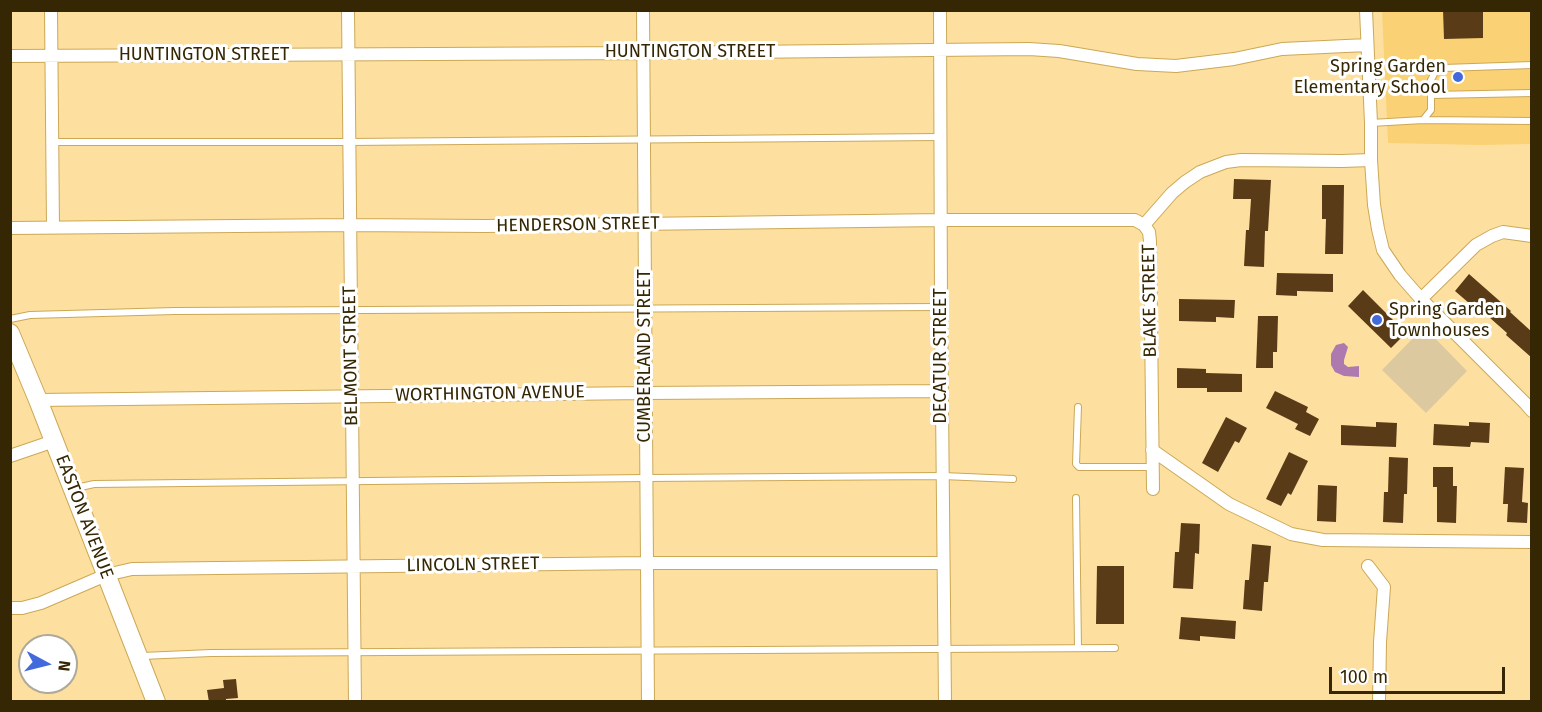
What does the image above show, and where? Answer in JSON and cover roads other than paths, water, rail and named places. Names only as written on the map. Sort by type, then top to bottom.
[{"type":"main road","name":"EASTON AVENUE","points":[[10,333],[156,702]]},
{"type":"street","points":[[51,10],[53,227]]},
{"type":"street","name":"BELMONT STREET","points":[[348,10],[355,702]]},
{"type":"street","name":"CUMBERLAND STREET","points":[[643,10],[648,702]]},
{"type":"street","name":"DECATUR STREET","points":[[940,10],[945,702]]},
{"type":"street","points":[[1366,10],[1374,205],[1383,250],[1400,275],[1422,299],[1532,411]]},
{"type":"street","name":"HUNTINGTON STREET","points":[[10,56],[1029,49],[1059,51],[1137,64],[1176,66],[1282,50],[1367,45]]},
{"type":"street","name":"BLAKE STREET","points":[[1153,489],[1150,241],[1149,232],[1144,225],[1172,193],[1185,182],[1200,172],[1226,162],[1371,160]]},
{"type":"street","name":"HENDERSON STREET","points":[[10,228],[485,226],[941,220],[1136,220],[1144,225]]},
{"type":"street","points":[[1422,299],[1476,245],[1503,232],[1532,236]]},
{"type":"street","name":"WORTHINGTON AVENUE","points":[[38,400],[941,391]]},
{"type":"street","points":[[10,456],[54,441]]},
{"type":"street","points":[[1152,450],[1229,504],[1291,534],[1323,540],[1532,542]]},
{"type":"street","name":"LINCOLN STREET","points":[[10,608],[22,608],[41,603],[106,575],[132,568],[647,563],[943,563]]},
{"type":"street","points":[[1368,566],[1384,587],[1378,702]]},
{"type":"lane","points":[[1423,120],[1431,110],[1431,80],[1436,70],[1532,65]]},
{"type":"lane","points":[[1432,94],[1532,93]]},
{"type":"lane","points":[[1371,123],[1423,120],[1532,121]]},
{"type":"lane","points":[[52,142],[941,137]]},
{"type":"lane","points":[[10,319],[30,315],[186,311],[941,307]]},
{"type":"lane","points":[[1078,407],[1076,464],[1079,467],[1153,467]]},
{"type":"lane","points":[[73,488],[94,484],[646,478],[943,476],[1013,479]]},
{"type":"lane","points":[[1076,498],[1078,648]]},
{"type":"lane","points":[[138,656],[212,653],[1115,648]]},
{"type":"place","name":"Spring Garden Elementary School","points":[[1458,77]]},
{"type":"place","name":"Spring Garden Townhouses","points":[[1377,320]]}]
